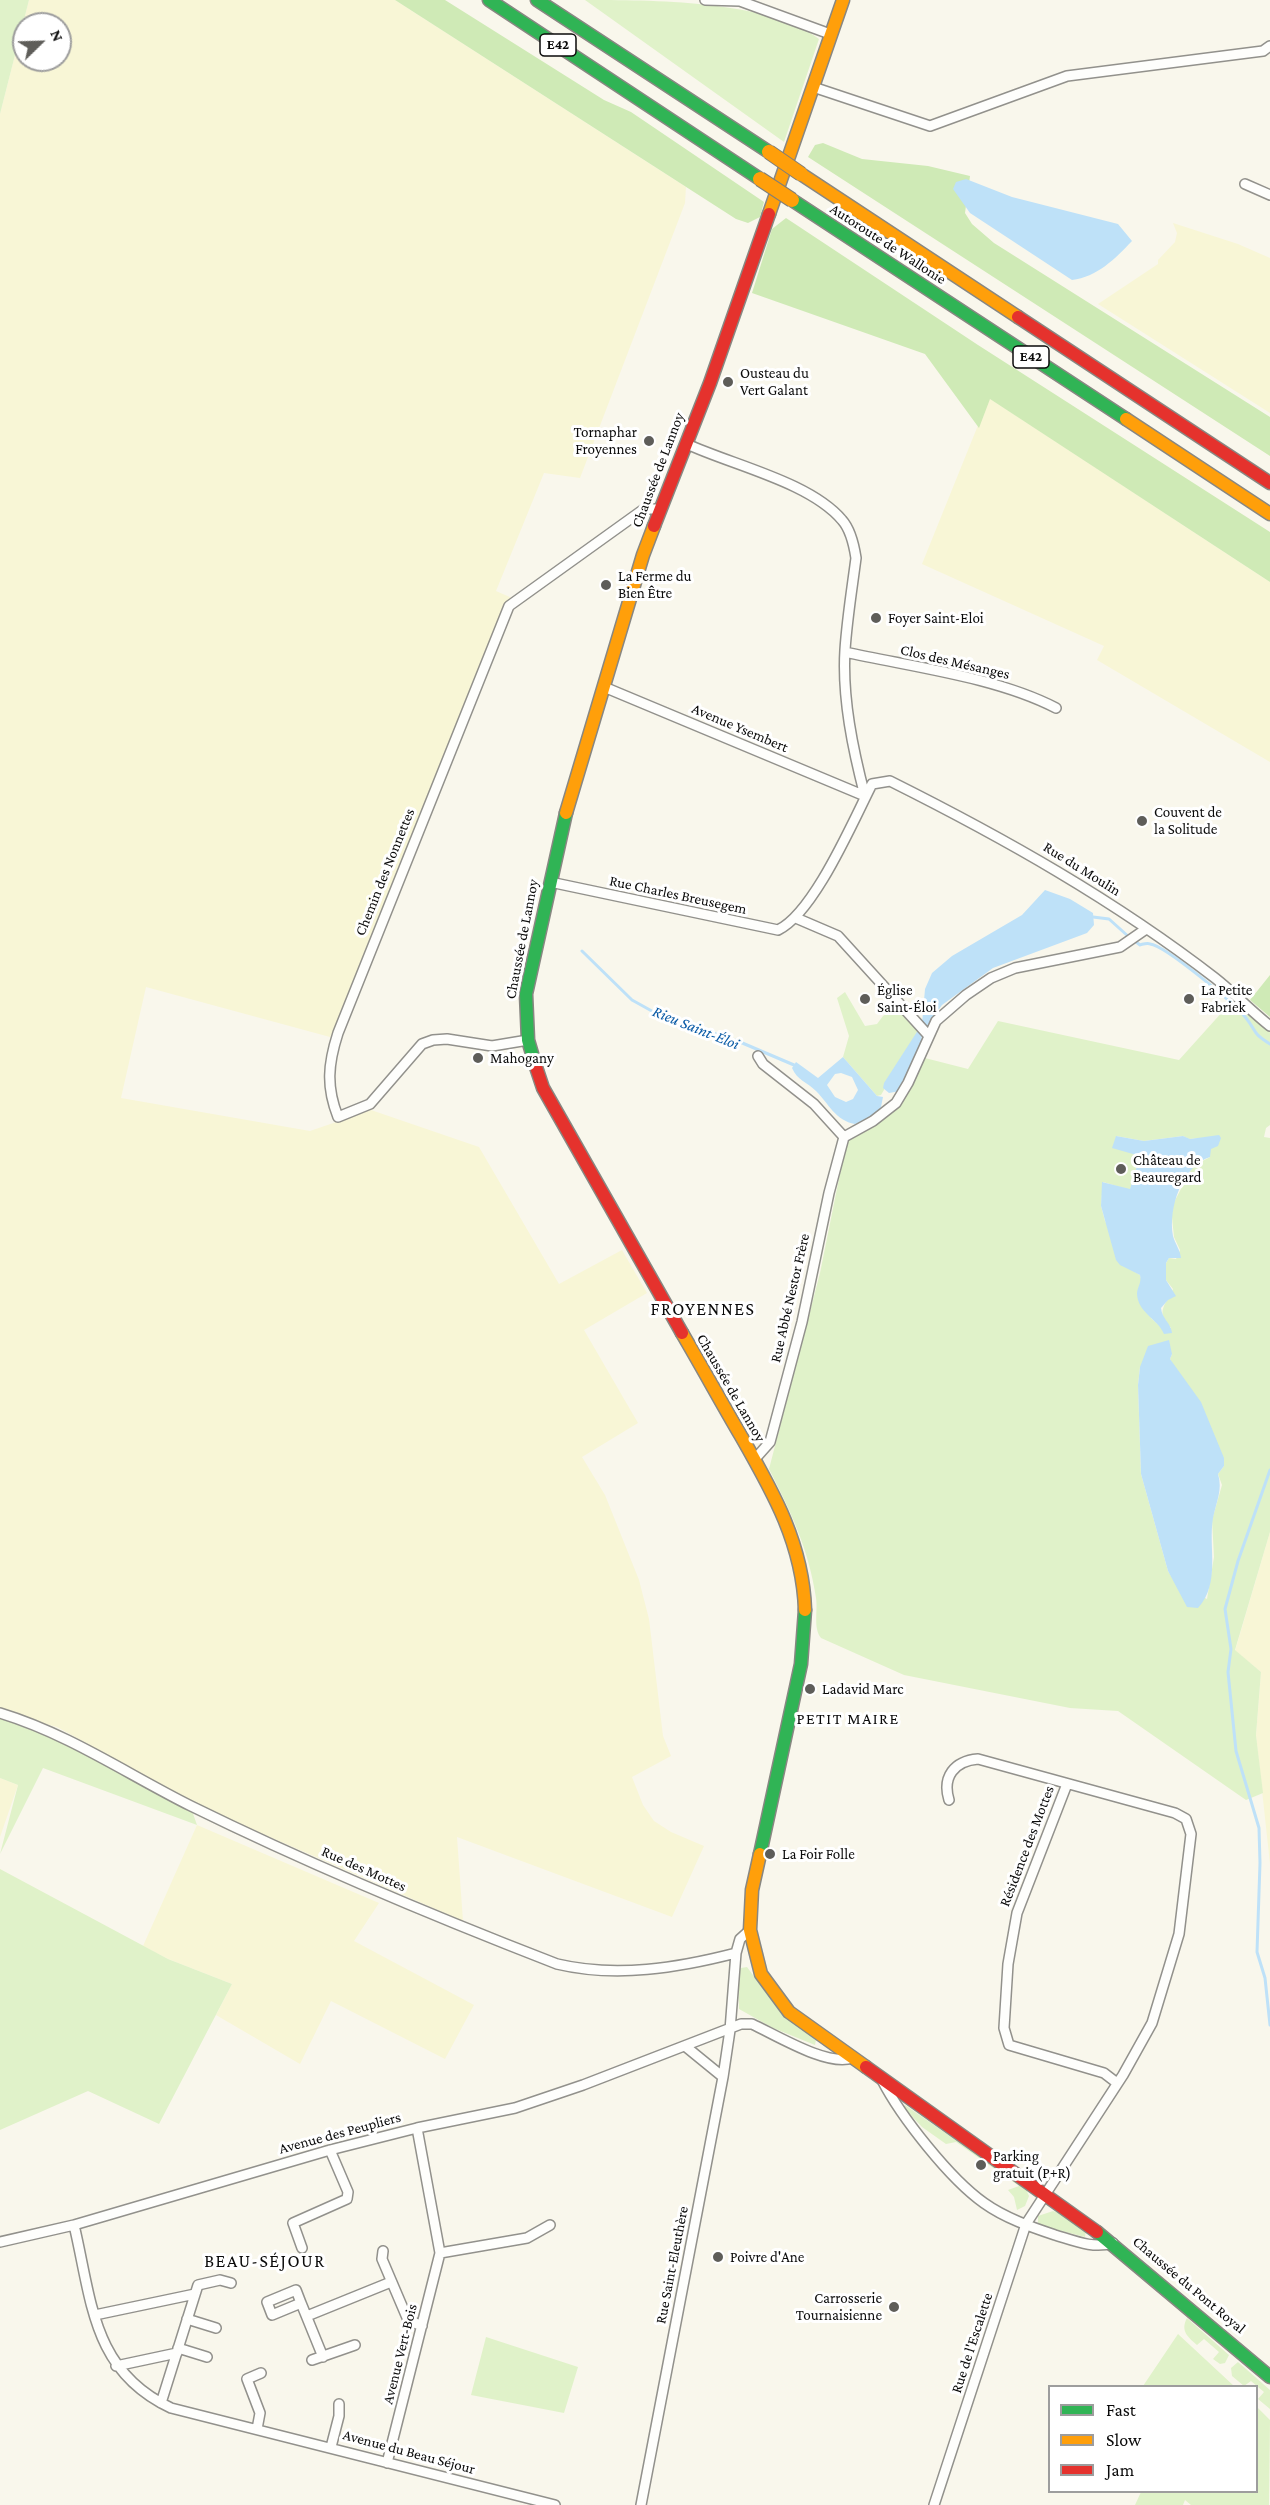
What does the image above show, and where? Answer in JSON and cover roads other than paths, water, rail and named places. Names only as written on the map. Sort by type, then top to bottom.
[{"type":"main road","name":"Autoroute de Wallonie","points":[[489,0],[1270,514]]},
{"type":"main road","name":"Autoroute de Wallonie","points":[[537,0],[1270,483]]},
{"type":"main road","points":[[558,0],[589,34]]},
{"type":"main road","name":"Chaussée de Lannoy","points":[[750,1930],[755,1873],[801,1664],[805,1623],[804,1585],[797,1550],[782,1509],[543,1088],[528,1040],[526,994],[571,792],[644,555],[687,444],[843,0]]},
{"type":"main road","name":"Chaussée du Pont Royal","points":[[750,1930],[752,1946],[761,1974],[778,2000],[802,2022],[1045,2192],[1113,2243],[1270,2377]]},
{"type":"street","points":[[705,0],[740,1],[830,34]]},
{"type":"street","points":[[813,87],[930,126],[1067,76],[1268,51]]},
{"type":"street","points":[[1245,184],[1270,195]]},
{"type":"street","points":[[687,444],[819,499],[843,521],[853,543],[856,558],[845,652],[847,702],[856,764],[865,796],[830,864],[796,918],[838,936],[928,1034]]},
{"type":"street","name":"Chemin des Nonnettes","points":[[528,1040],[492,1046],[433,1040],[422,1044],[412,1052],[370,1104],[338,1117],[330,1097],[327,1075],[338,1034],[509,606],[644,509],[661,509]]},
{"type":"street","name":"Clos des Mésanges","points":[[845,652],[1001,686],[1035,697],[1056,708]]},
{"type":"street","name":"Avenue Ysembert","points":[[604,687],[865,796]]},
{"type":"street","name":"Rue du Moulin","points":[[865,796],[872,784],[890,781],[992,832],[1067,876],[1146,929],[1216,979],[1270,1026]]},
{"type":"street","name":"Rue Charles Breusegem","points":[[550,882],[769,930],[778,930],[796,918]]},
{"type":"street","points":[[758,1056],[763,1064],[814,1104],[844,1137],[873,1121],[896,1103],[908,1083],[928,1034],[936,1021],[991,978],[1041,961],[1120,947],[1146,929]]},
{"type":"street","name":"Rue Abbé Nestor Frère","points":[[754,1460],[770,1442],[802,1322],[829,1193],[844,1137]]},
{"type":"street","name":"Rue des Mottes","points":[[0,1713],[77,1743],[190,1805],[374,1891],[557,1964],[581,1970],[667,1969],[736,1953]]},
{"type":"street","name":"Résidence des Mottes","points":[[948,1800],[945,1789],[949,1775],[964,1760],[978,1759],[1175,1812],[1186,1820],[1191,1834],[1179,1934],[1152,2024],[1117,2083],[1104,2073],[1009,2045],[1004,2028],[1008,1964],[1017,1912],[1066,1784]]},
{"type":"street","points":[[730,2030],[736,1953],[740,1939],[750,1930]]},
{"type":"street","name":"Avenue des Peupliers","points":[[0,2242],[74,2225],[330,2150],[417,2128],[515,2108],[741,2024],[752,2024],[820,2055],[844,2061],[852,2058]]},
{"type":"street","name":"Rue Saint-Eleuthère","points":[[641,2505],[730,2030]]},
{"type":"street","points":[[685,2046],[723,2077]]},
{"type":"street","name":"Chaussée du Pont Royal","points":[[881,2078],[897,2109],[961,2184],[985,2204],[1026,2224],[1082,2243],[1100,2246],[1113,2243]]},
{"type":"street","points":[[1045,2192],[1117,2083]]},
{"type":"street","name":"Avenue Vert-Bois","points":[[387,2463],[440,2253],[417,2128]]},
{"type":"street","points":[[302,2248],[293,2223],[347,2199],[348,2192],[330,2150]]},
{"type":"street","name":"Rue de l'Escalette","points":[[934,2505],[1026,2224],[1045,2192]]},
{"type":"street","name":"Avenue du Beau Séjour","points":[[74,2225],[100,2335],[116,2366],[132,2385],[161,2403],[555,2505]]},
{"type":"street","points":[[440,2253],[527,2238],[550,2225]]},
{"type":"street","points":[[383,2251],[382,2259],[408,2320],[422,2326]]},
{"type":"street","points":[[161,2403],[198,2285],[220,2280],[231,2283]]},
{"type":"street","points":[[307,2316],[391,2282]]},
{"type":"street","points":[[95,2316],[195,2294]]},
{"type":"street","points":[[301,2303],[323,2357]]},
{"type":"street","points":[[187,2319],[216,2328]]},
{"type":"street","points":[[312,2360],[355,2345]]},
{"type":"street","points":[[116,2366],[178,2350],[207,2357]]},
{"type":"street","points":[[256,2429],[260,2413],[247,2379],[261,2373]]},
{"type":"street","points":[[331,2447],[339,2416],[339,2404]]},
{"type":"water","points":[[966,179],[1012,197],[1118,224],[1132,241],[1097,271],[1072,280],[970,213],[953,189],[956,182]]},
{"type":"water","points":[[1045,890],[1070,899],[1093,913],[1094,925],[1087,933],[993,968],[942,1005],[922,1033],[921,1046],[900,1091],[889,1093],[883,1088],[884,1083],[922,1024],[925,989],[932,973],[952,956],[1022,915]]},
{"type":"water","points":[[843,1057],[877,1096],[883,1097],[881,1107],[875,1115],[855,1124],[848,1122],[837,1115],[792,1068],[796,1062],[818,1078]],"holes":[[[841,1073],[852,1077],[858,1090],[853,1099],[846,1102],[835,1097],[827,1085],[835,1074]]]},
{"type":"water","points":[[1219,1135],[1221,1138],[1218,1146],[1211,1149],[1210,1157],[1192,1169],[1179,1189],[1175,1201],[1173,1236],[1181,1258],[1169,1258],[1166,1263],[1166,1280],[1176,1296],[1168,1300],[1161,1308],[1172,1333],[1164,1334],[1138,1301],[1140,1275],[1120,1265],[1116,1260],[1101,1206],[1102,1182],[1130,1189],[1140,1156],[1112,1148],[1116,1136],[1144,1141],[1183,1136],[1190,1139]]},
{"type":"water","points":[[1169,1340],[1172,1354],[1170,1359],[1201,1402],[1224,1458],[1224,1466],[1218,1474],[1219,1491],[1213,1518],[1212,1576],[1205,1598],[1198,1608],[1187,1607],[1168,1571],[1141,1474],[1138,1385],[1140,1367],[1148,1346]]},
{"type":"waterway","points":[[1093,917],[1109,919],[1129,937]]},
{"type":"waterway","points":[[1135,941],[1140,945],[1149,944],[1158,947],[1200,976],[1228,1000],[1246,1018],[1257,1034],[1270,1044]]},
{"type":"waterway","name":"Rieu Saint-Éloi","points":[[582,951],[632,1000],[659,1015],[740,1042],[794,1065]]},
{"type":"waterway","points":[[1270,1470],[1238,1561],[1225,1609],[1231,1649],[1228,1672],[1236,1751],[1259,1828],[1257,1952],[1265,1978],[1270,2025]]},
{"type":"place","name":"Ousteau du Vert Galant","points":[[728,382]]},
{"type":"place","name":"Tornaphar Froyennes","points":[[649,441]]},
{"type":"place","name":"La Ferme du Bien Être","points":[[606,585]]},
{"type":"place","name":"Foyer Saint-Eloi","points":[[876,618]]},
{"type":"place","name":"Couvent de la Solitude","points":[[1142,821]]},
{"type":"place","name":"Église Saint-Éloi","points":[[865,999]]},
{"type":"place","name":"La Petite Fabriek","points":[[1189,999]]},
{"type":"place","name":"Mahogany","points":[[478,1058]]},
{"type":"place","name":"Château de Beauregard","points":[[1121,1169]]},
{"type":"place","name":"Ladavid Marc","points":[[810,1689]]},
{"type":"place","name":"La Foir Folle","points":[[770,1854]]},
{"type":"place","name":"Parking gratuit (P+R)","points":[[981,2165]]},
{"type":"place","name":"Poivre d'Ane","points":[[718,2257]]},
{"type":"place","name":"Carrosserie Tournaisienne","points":[[894,2307]]},
{"type":"district","name":"FROYENNES","points":[[703,1309]]},
{"type":"district","name":"PETIT MAIRE","points":[[848,1719]]},
{"type":"district","name":"BEAU-SÉJOUR","points":[[265,2261]]}]
